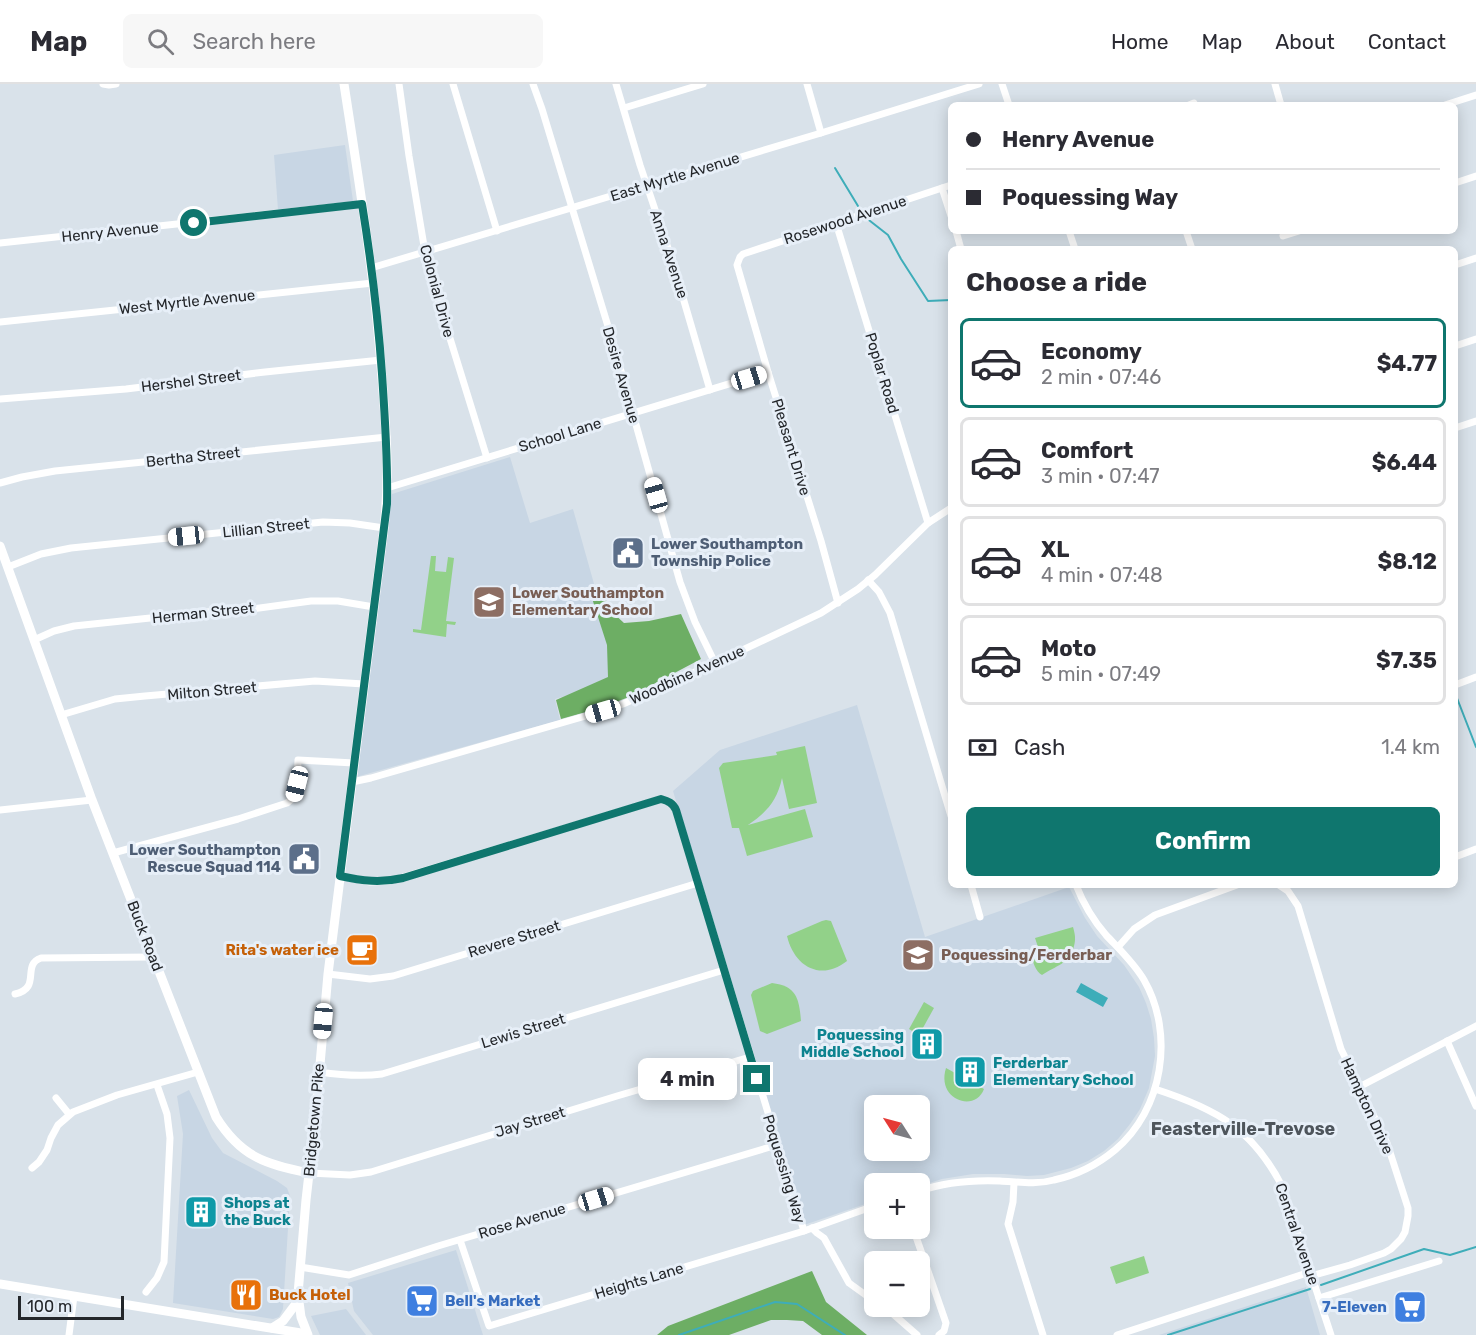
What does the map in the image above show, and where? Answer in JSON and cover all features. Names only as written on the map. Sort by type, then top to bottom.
[{"type":"main road","name":"Bridgetown Pike","points":[[308,1334],[298,1301],[300,1267],[328,974],[384,528],[387,488],[387,437],[373,283],[344,84]]},
{"type":"main road","name":"Buck Road","points":[[0,549],[92,800],[216,1117],[238,1144],[254,1156],[266,1162],[309,1173]]},
{"type":"main road","points":[[0,1284],[308,1334]]},
{"type":"main road","points":[[272,1328],[283,1321],[298,1301]]},
{"type":"street","points":[[103,84],[116,84]]},
{"type":"street","name":"Colonial Drive","points":[[399,84],[426,264],[487,458]]},
{"type":"street","points":[[453,84],[497,231]]},
{"type":"street","name":"Desire Avenue","points":[[533,84],[614,346],[680,582],[695,622],[715,663]]},
{"type":"street","name":"Anna Avenue","points":[[616,84],[646,185],[672,260],[710,390]]},
{"type":"street","points":[[624,108],[703,84]]},
{"type":"street","points":[[807,84],[821,133]]},
{"type":"street","name":"East Myrtle Avenue","points":[[371,268],[979,84]]},
{"type":"street","points":[[1002,84],[1008,102]]},
{"type":"street","points":[[1275,84],[1280,102]]},
{"type":"street","points":[[1454,102],[1476,95]]},
{"type":"street","points":[[1458,182],[1476,176]]},
{"type":"street","name":"Rosewood Avenue","points":[[740,257],[743,254],[948,186]]},
{"type":"street","points":[[942,188],[948,207]]},
{"type":"street","name":"Henry Avenue","points":[[0,243],[362,204]]},
{"type":"street","name":"Poplar Road","points":[[836,223],[928,523]]},
{"type":"street","points":[[1283,236],[1289,234]]},
{"type":"street","name":"Pleasant Drive","points":[[740,257],[737,265],[838,603]]},
{"type":"street","points":[[1458,264],[1476,258]]},
{"type":"street","name":"West Myrtle Avenue","points":[[0,322],[373,283]]},
{"type":"street","points":[[1458,345],[1476,339]]},
{"type":"street","name":"Hershel Street","points":[[0,399],[126,389],[381,360]]},
{"type":"street","name":"School Lane","points":[[387,488],[768,372]]},
{"type":"street","points":[[1458,427],[1476,421]]},
{"type":"street","name":"Bertha Street","points":[[0,483],[55,471],[387,437]]},
{"type":"street","name":"Woodbine Avenue","points":[[352,782],[603,711],[715,663],[808,620],[838,603],[868,580],[928,523],[948,510]]},
{"type":"street","name":"Lillian Street","points":[[8,567],[41,554],[61,550],[186,536],[323,522],[384,528]]},
{"type":"street","points":[[868,580],[879,592],[890,613],[948,806]]},
{"type":"street","name":"Herman Street","points":[[34,640],[54,631],[74,626],[245,610],[311,601],[338,601],[374,607]]},
{"type":"street","points":[[1458,684],[1476,677]]},
{"type":"street","name":"Milton Street","points":[[61,715],[115,699],[300,681],[364,684]]},
{"type":"street","points":[[113,853],[238,819],[287,803],[294,797],[298,760],[354,763]]},
{"type":"street","name":"Poquessing Way","points":[[340,876],[370,882],[390,881],[650,802],[661,799],[671,803],[676,810],[804,1231]]},
{"type":"street","points":[[0,810],[92,800]]},
{"type":"street","points":[[1458,856],[1476,849]]},
{"type":"street","name":"Revere Street","points":[[328,974],[370,979],[393,976],[698,883]]},
{"type":"street","points":[[972,888],[980,917]]},
{"type":"street","points":[[930,1188],[968,1181],[1024,1184],[1053,1181],[1072,1175],[1099,1162],[1115,1150],[1146,1112],[1155,1089],[1161,1056],[1160,1026],[1156,1007],[1145,981],[1100,927],[1077,888]]},
{"type":"street","points":[[1118,947],[1134,929],[1155,915],[1229,888]]},
{"type":"street","name":"Hampton Drive","points":[[1117,1335],[1384,1253],[1396,1245],[1405,1232],[1408,1208],[1387,1143],[1341,1049],[1298,906],[1284,888]]},
{"type":"street","points":[[15,994],[29,987],[31,966],[33,962],[41,958],[153,957]]},
{"type":"street","name":"Lewis Street","points":[[319,1072],[354,1076],[382,1074],[724,970]]},
{"type":"street","points":[[1359,1087],[1476,1026]]},
{"type":"street","points":[[1447,1041],[1476,1106]]},
{"type":"street","name":"Jay Street","points":[[309,1173],[350,1175],[371,1172],[750,1057]]},
{"type":"street","points":[[32,1168],[47,1150],[58,1125],[69,1114],[117,1095],[198,1072]]},
{"type":"street","points":[[146,1292],[157,1278],[164,1262],[170,1138],[167,1114],[157,1085]]},
{"type":"street","name":"Central Avenue","points":[[1155,1089],[1204,1106],[1246,1135],[1260,1151],[1283,1188],[1331,1335]]},
{"type":"street","points":[[56,1098],[69,1114]]},
{"type":"street","name":"Rose Avenue","points":[[300,1267],[349,1275],[777,1145]]},
{"type":"street","points":[[1014,1183],[1008,1224],[1043,1335]]},
{"type":"street","name":"Heights Lane","points":[[460,1240],[489,1326],[804,1231],[864,1210]]},
{"type":"street","points":[[812,1228],[824,1238],[849,1283],[864,1293]]},
{"type":"street","points":[[917,1239],[946,1323],[944,1331],[939,1335]]},
{"type":"street","points":[[1319,1298],[1439,1261]]},
{"type":"street","points":[[69,1335],[74,1296]]},
{"type":"street","points":[[897,1317],[918,1335]]},
{"type":"shaded area","points":[[345,145],[353,201],[278,210],[274,155]]},
{"type":"shaded area","name":"Lower Southampton Elementary School","points":[[510,457],[530,523],[573,509],[621,680],[555,699],[560,720],[356,777],[392,494]]},
{"type":"shaded area","name":"Poquessing/Ferderbar","points":[[857,705],[925,937],[1070,888],[1097,936],[1124,965],[1139,987],[1151,1019],[1155,1056],[1149,1088],[1140,1109],[1118,1139],[1088,1161],[1044,1175],[973,1174],[930,1183],[930,1173],[864,1173],[864,1204],[804,1225],[673,791],[720,750]]},
{"type":"shaded area","points":[[189,1090],[212,1138],[223,1153],[287,1188],[290,1196],[283,1309],[279,1317],[273,1319],[173,1303],[183,1134],[177,1096]]},
{"type":"shaded area","points":[[456,1250],[483,1335],[373,1335],[354,1311],[348,1283]]},
{"type":"shaded area","points":[[1306,1287],[1320,1335],[1159,1335]]},
{"type":"shaded area","points":[[346,1309],[366,1335],[320,1335],[311,1316]]},
{"type":"green space","points":[[431,556],[436,556],[435,571],[446,572],[448,557],[454,558],[446,621],[456,622],[455,625],[447,624],[446,637],[413,632],[413,629],[421,630]]},
{"type":"green space","points":[[600,586],[611,611],[624,623],[649,621],[681,614],[701,659],[629,697],[561,719],[556,700],[608,677],[607,645],[590,592]]},
{"type":"green space","points":[[805,746],[817,803],[789,809],[782,778],[770,805],[748,825],[805,809],[813,837],[747,856],[739,828],[732,828],[719,768],[723,763],[777,755],[776,752]]},
{"type":"green space","points":[[826,920],[831,921],[847,961],[837,967],[818,970],[802,963],[790,947],[787,936]]},
{"type":"green space","points":[[1073,927],[1075,941],[1069,957],[1061,964],[1040,974],[1032,957],[1039,950],[1035,938]]},
{"type":"green space","points":[[772,983],[787,987],[792,991],[798,1000],[801,1021],[767,1034],[760,1031],[751,995],[753,991]]},
{"type":"green space","points":[[924,1002],[934,1008],[919,1035],[909,1029]]},
{"type":"green space","points":[[946,1068],[984,1089],[973,1100],[958,1100],[946,1088],[944,1079]]},
{"type":"green space","points":[[1144,1256],[1149,1273],[1116,1284],[1110,1267]]},
{"type":"green space","points":[[812,1271],[826,1302],[867,1335],[822,1335],[803,1321],[771,1320],[729,1335],[657,1335],[668,1326]]},
{"type":"water","points":[[1081,983],[1108,998],[1103,1007],[1076,992]]},
{"type":"waterway","points":[[835,168],[858,206]]},
{"type":"waterway","points":[[865,217],[888,235],[928,301],[948,300]]},
{"type":"waterway","points":[[1458,701],[1476,747]]},
{"type":"waterway","points":[[1321,1285],[1424,1249],[1450,1255],[1476,1247]]},
{"type":"waterway","points":[[1168,1335],[1310,1289]]},
{"type":"waterway","points":[[679,1335],[775,1302],[797,1304],[845,1335]]},
{"type":"place","name":"Lower Southampton Township Police","points":[[628,553]]},
{"type":"place","name":"Lower Southampton Elementary School","points":[[489,602]]},
{"type":"place","name":"Lower Southampton Rescue Squad 114","points":[[304,859]]},
{"type":"place","name":"Rita's water ice","points":[[362,950]]},
{"type":"place","name":"Poquessing/Ferderbar","points":[[918,955]]},
{"type":"place","name":"Poquessing Middle School","points":[[927,1044]]},
{"type":"place","name":"Ferderbar Elementary School","points":[[970,1072]]},
{"type":"place","name":"Shops at the Buck","points":[[201,1212]]},
{"type":"place","name":"Buck Hotel","points":[[246,1295]]},
{"type":"place","name":"Bell's Market","points":[[422,1301]]},
{"type":"place","name":"7-Eleven","points":[[1410,1307]]},
{"type":"district","name":"Feasterville-Trevose","points":[[1243,1129]]},
{"type":"route","points":[[194,223],[362,204],[379,338],[387,437],[387,504],[340,876],[370,882],[403,878],[661,799],[666,800],[676,810],[757,1079]]}]
